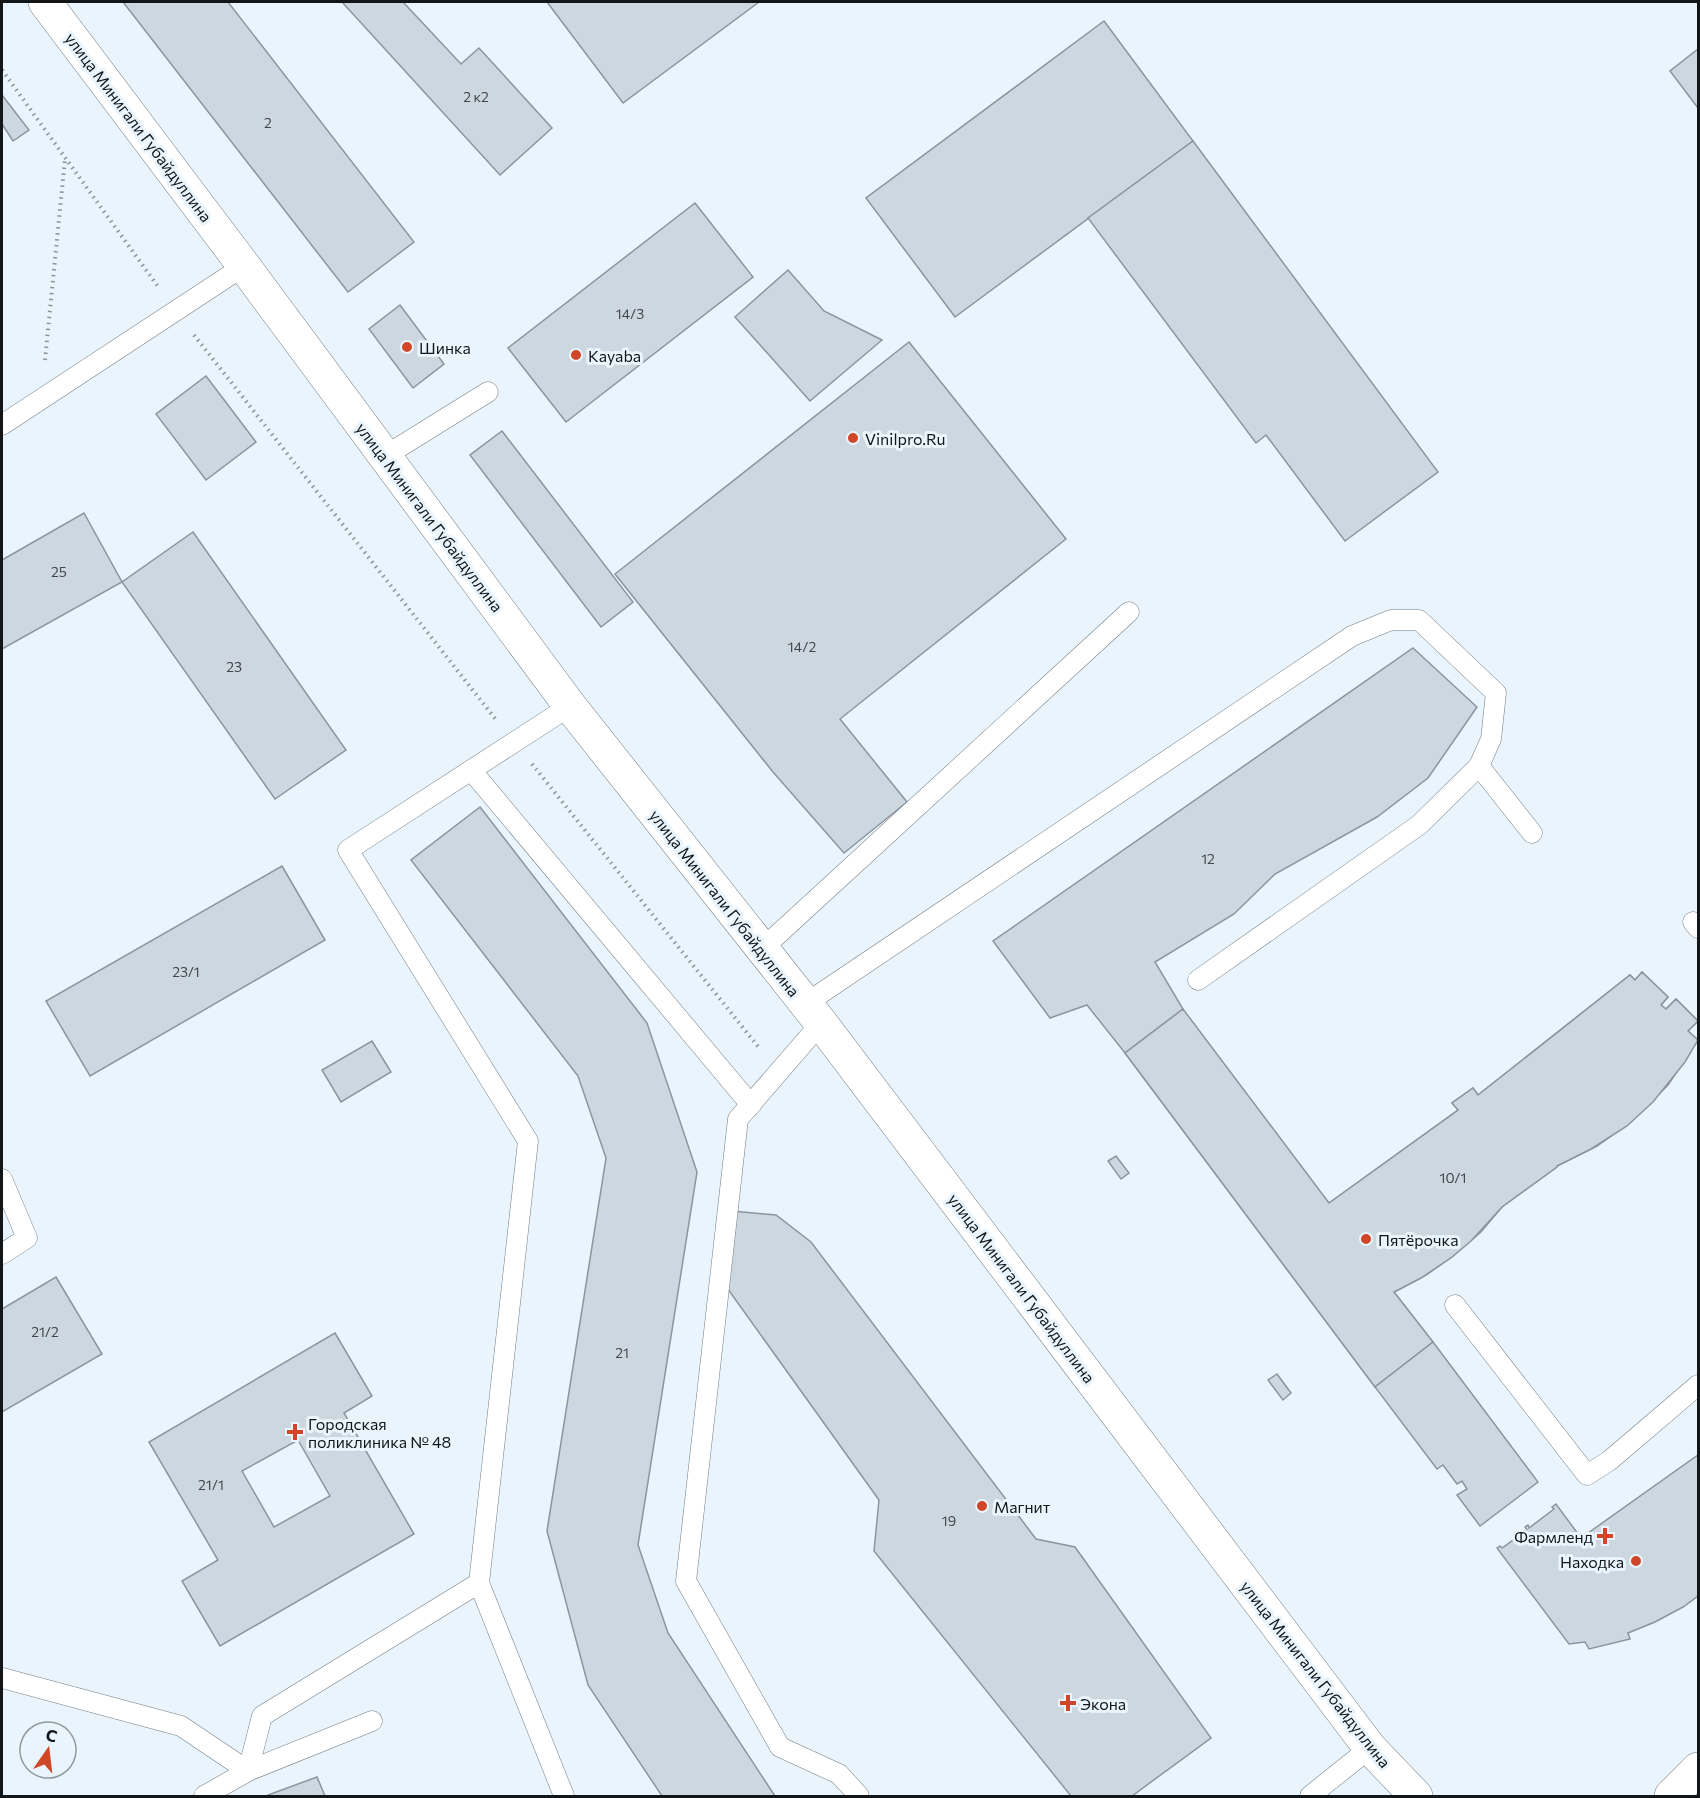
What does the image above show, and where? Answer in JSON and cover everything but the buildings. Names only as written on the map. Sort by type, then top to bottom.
[{"type":"main road","name":"улица Минигали Губайдуллина","points":[[45,2],[570,706],[813,1014],[1370,1748],[1416,1797]]},
{"type":"main road","points":[[1671,1797],[1698,1768]]},
{"type":"lane","points":[[2,425],[244,266]]},
{"type":"lane","points":[[385,456],[488,392]]},
{"type":"lane","points":[[762,949],[1129,612]]},
{"type":"lane","points":[[859,1797],[839,1774],[780,1747],[686,1581],[738,1119],[779,1072],[813,1014],[1352,636],[1391,620],[1419,620],[1496,693],[1491,739],[1479,766],[1419,825],[1198,980]]},
{"type":"lane","points":[[564,1797],[479,1583],[528,1141],[348,850],[570,706]]},
{"type":"lane","points":[[1479,766],[1532,833]]},
{"type":"lane","points":[[471,770],[751,1105]]},
{"type":"lane","points":[[2,1179],[27,1238],[2,1254]]},
{"type":"lane","points":[[1455,1305],[1587,1475],[1609,1461],[1698,1385]]},
{"type":"lane","points":[[248,1771],[262,1716],[479,1583]]},
{"type":"lane","points":[[2,1678],[181,1726],[248,1771]]},
{"type":"lane","points":[[204,1797],[248,1771],[372,1721]]},
{"type":"lane","points":[[1310,1797],[1370,1748]]},
{"type":"path","points":[[2,70],[176,310],[514,742],[779,1072]]},
{"type":"path","points":[[41,399],[65,158]]},
{"type":"place","name":"Шинка","points":[[407,347]]},
{"type":"place","name":"Kayaba","points":[[576,355]]},
{"type":"place","name":"Vinilpro.Ru","points":[[853,438]]},
{"type":"place","name":"Пятёрочка","points":[[1366,1239]]},
{"type":"place","name":"Городская поликлиника № 48","points":[[295,1432]]},
{"type":"place","name":"Магнит","points":[[982,1506]]},
{"type":"place","name":"Фармленд","points":[[1605,1536]]},
{"type":"place","name":"Находка","points":[[1636,1561]]},
{"type":"place","name":"Экона","points":[[1068,1703]]}]
